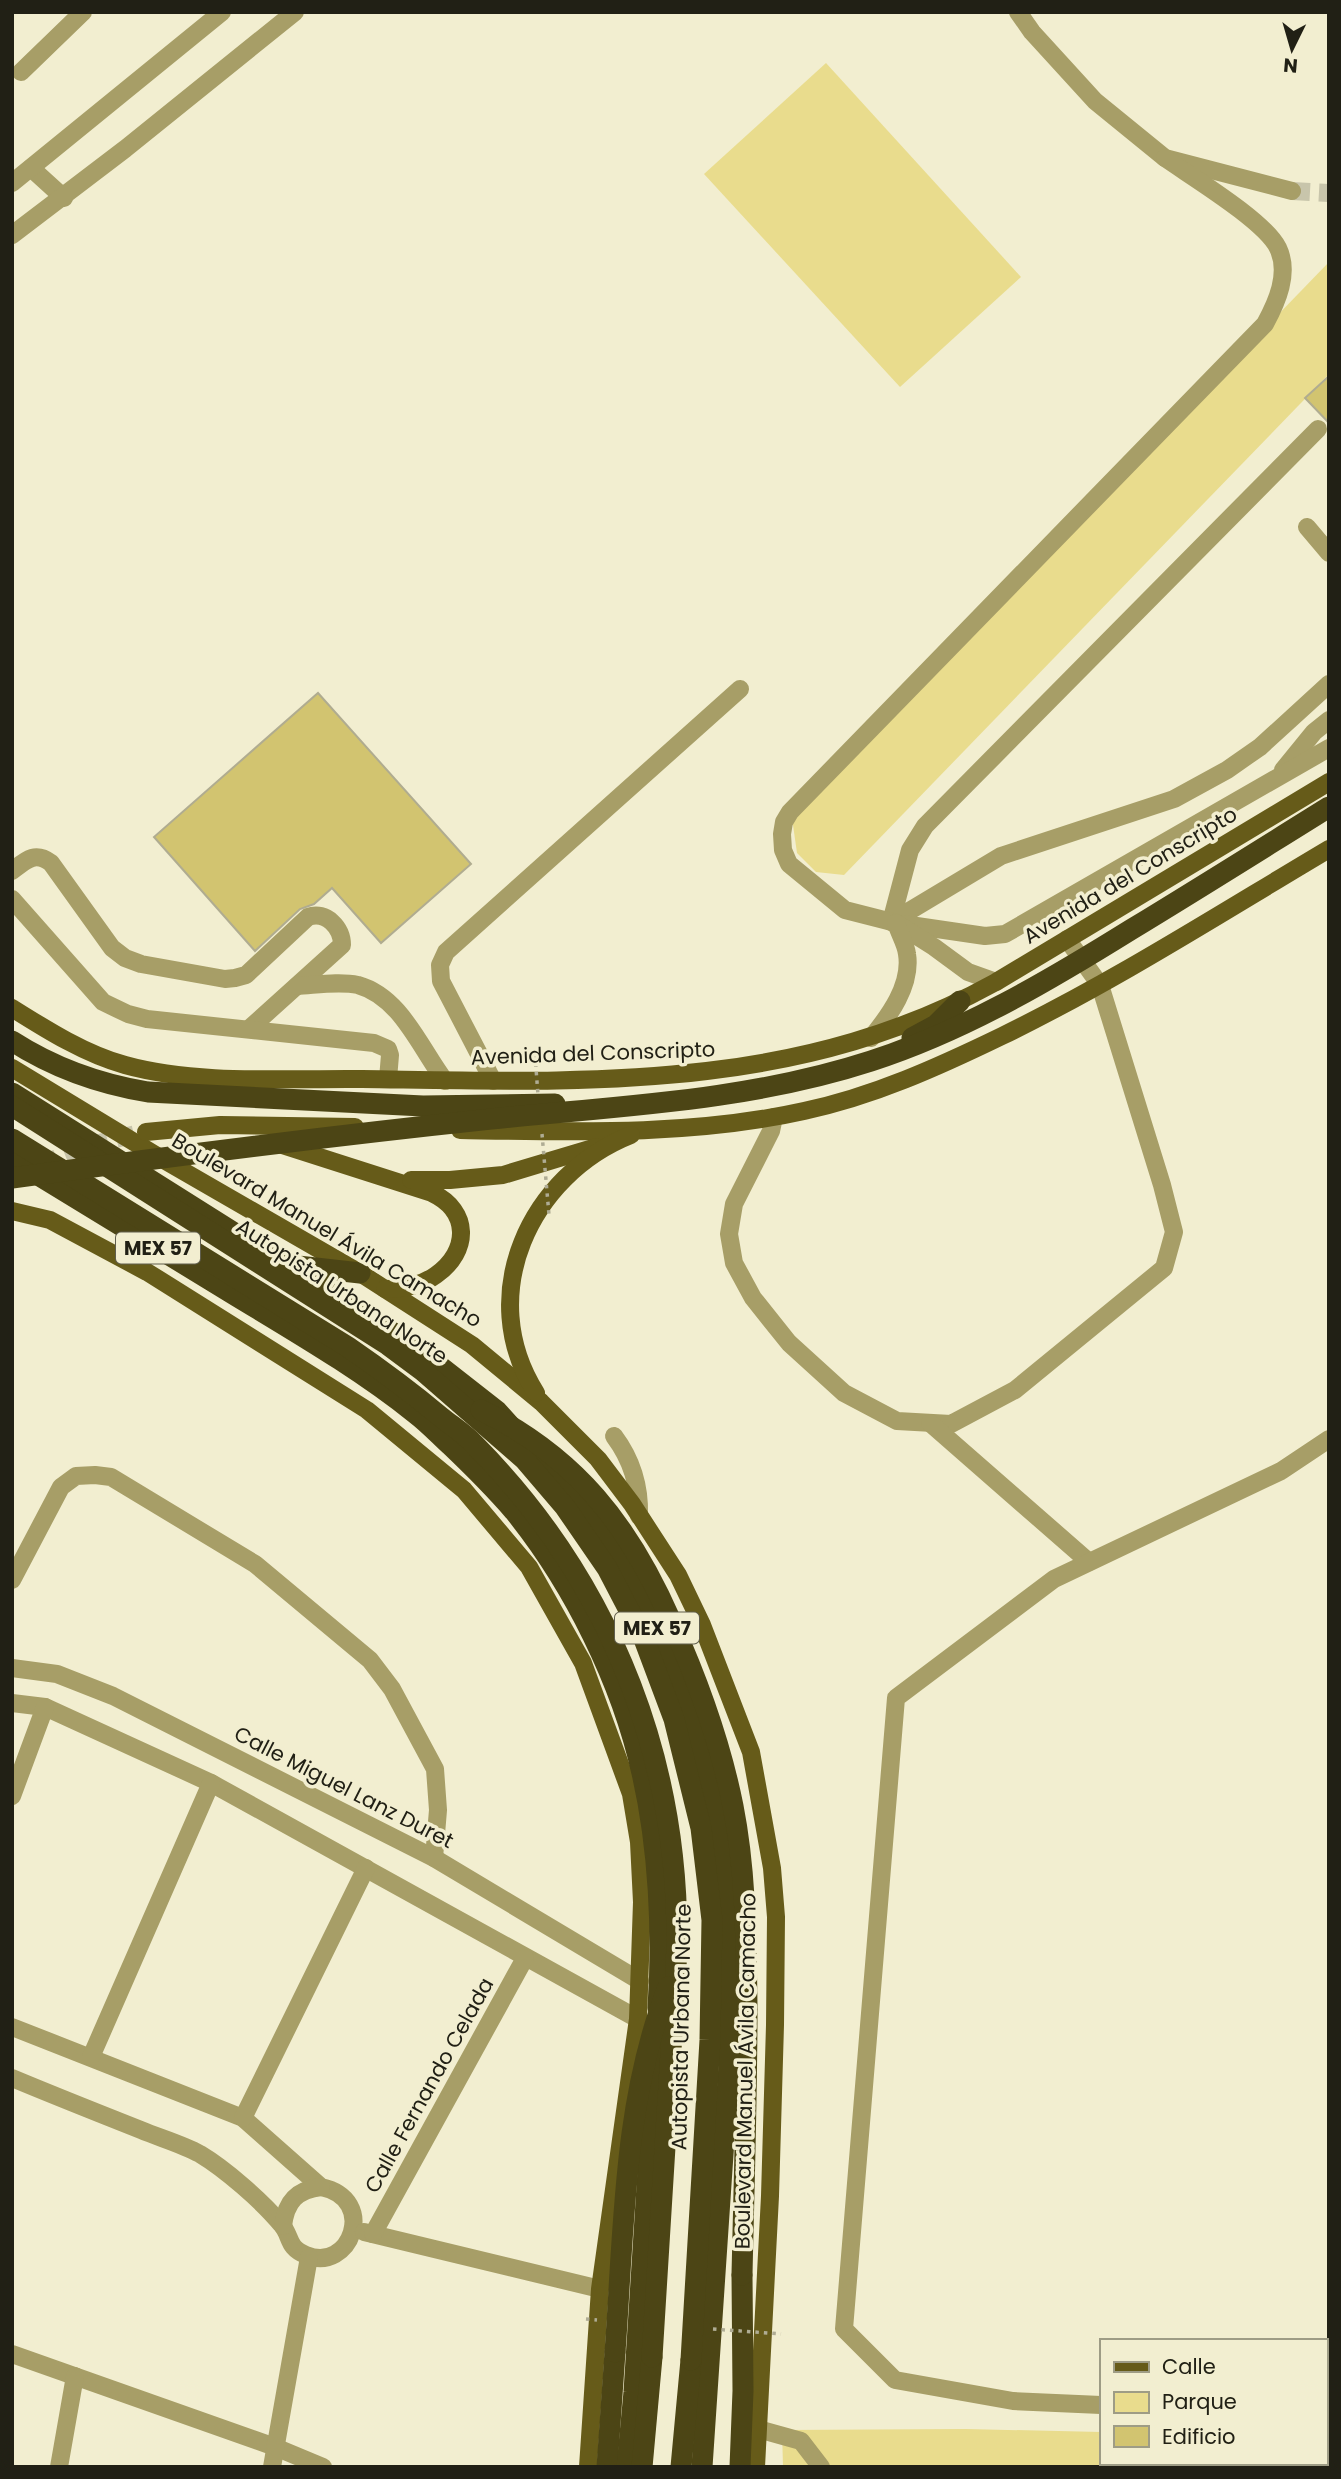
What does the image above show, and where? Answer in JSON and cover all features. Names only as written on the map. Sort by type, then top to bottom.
[{"type":"highway","points":[[12,1178],[364,1132],[735,1094],[832,1073],[931,1039],[1021,995],[1329,807]]},
{"type":"highway","points":[[12,1041],[76,1074],[123,1088],[383,1105],[532,1105],[739,1087],[796,1075],[878,1052],[921,1035],[936,1025],[960,1001]]},
{"type":"highway","name":"Boulevard Manuel Ávila Camacho","points":[[12,1093],[414,1346],[497,1411],[570,1492],[627,1571],[664,1642],[691,1717],[716,1820],[727,1898],[730,1964],[729,2065],[702,2467]]},
{"type":"highway","name":"Autopista Urbana Norte","points":[[12,1106],[387,1345],[459,1401],[524,1459],[565,1507],[607,1568],[644,1639],[674,1719],[701,1828],[712,1920],[710,2040],[681,2467]]},
{"type":"highway","name":"Autopista Urbana Norte","points":[[12,1139],[348,1347],[391,1377],[473,1442],[540,1518],[589,1595],[629,1678],[647,1726],[668,1820],[678,1919],[652,2357],[642,2467]]},
{"type":"highway","name":"MEX 57","points":[[12,1159],[305,1337],[418,1415],[481,1475],[514,1512],[549,1559],[573,1599],[605,1663],[642,1774],[660,1913],[660,1985],[627,2467]]},
{"type":"highway","points":[[282,1264],[360,1273]]},
{"type":"highway","points":[[459,1401],[505,1423],[548,1450],[568,1466],[608,1513],[661,1597],[694,1672],[710,1717],[733,1806],[744,1889],[747,2050],[740,2467]]},
{"type":"highway","points":[[607,2467],[632,2134],[656,2018],[676,1969]]},
{"type":"highway","points":[[725,2467],[741,2314]]},
{"type":"highway","points":[[615,2467],[634,2392]]},
{"type":"main road","name":"Avenida del Conscripto","points":[[12,1008],[88,1051],[124,1065],[170,1074],[562,1081],[719,1071],[805,1055],[871,1038],[960,1001],[1329,782]]},
{"type":"main road","points":[[146,1132],[220,1125],[643,1130],[774,1117],[838,1103],[937,1068],[1070,1002],[1329,849]]},
{"type":"main road","name":"Boulevard Manuel Ávila Camacho","points":[[12,1068],[157,1156],[360,1273],[472,1345],[541,1402],[598,1459],[678,1575],[696,1612],[751,1752],[772,1868],[776,1917],[775,2025],[770,2196],[756,2467]]},
{"type":"main road","points":[[694,1073],[739,1087]]},
{"type":"main road","points":[[220,1125],[441,1197],[456,1212],[461,1230],[454,1258],[435,1276],[410,1287],[384,1289]]},
{"type":"main road","points":[[383,1177],[450,1180],[503,1174],[614,1142],[643,1130]]},
{"type":"main road","points":[[541,1402],[522,1366],[511,1326],[511,1285],[516,1260],[524,1236],[555,1189],[574,1170],[614,1142]]},
{"type":"main road","points":[[12,1211],[50,1220],[147,1272],[368,1410],[464,1490],[529,1567],[583,1663],[631,1794],[639,1842],[642,1902],[638,2019],[600,2289],[589,2467]]},
{"type":"street","points":[[21,72],[83,12]]},
{"type":"street","points":[[12,183],[222,12]]},
{"type":"street","points":[[12,235],[64,198],[295,12]]},
{"type":"street","points":[[1018,12],[1031,32],[1095,101],[1165,158],[1260,225],[1278,248],[1283,270],[1278,299],[1265,324],[790,812],[783,822],[783,850],[789,864],[845,910],[893,923],[985,936],[1005,934],[1329,748]]},
{"type":"street","points":[[1165,158],[1292,191]]},
{"type":"street","points":[[31,168],[64,198]]},
{"type":"street","points":[[871,1038],[898,1000],[906,975],[907,954],[893,923],[910,850],[925,826],[1318,429]]},
{"type":"street","points":[[1307,527],[1329,553]]},
{"type":"street","points":[[893,923],[1001,856],[1174,799],[1227,770],[1260,747],[1329,684]]},
{"type":"street","points":[[493,1081],[441,981],[440,965],[446,952],[740,689]]},
{"type":"street","points":[[1277,778],[1314,732],[1329,720]]},
{"type":"street","points":[[1174,799],[1189,828]]},
{"type":"street","points":[[12,871],[28,858],[35,856],[51,863],[112,948],[125,958],[141,964],[225,979],[246,975],[308,917],[326,917],[340,934],[342,945],[250,1028]]},
{"type":"street","points":[[12,899],[103,1002],[128,1014],[147,1019],[250,1028],[383,1046],[388,1049],[390,1055],[388,1079]]},
{"type":"street","points":[[893,923],[934,947],[968,972],[996,982]]},
{"type":"street","points":[[774,1117],[771,1130],[734,1204],[729,1234],[734,1263],[753,1298],[789,1343],[844,1393],[897,1421],[951,1424],[1015,1390],[1164,1268],[1174,1232],[1100,985],[1067,939]]},
{"type":"street","points":[[297,986],[355,985],[376,992],[402,1015],[446,1081]]},
{"type":"street","points":[[930,1423],[1089,1562]]},
{"type":"street","points":[[614,1436],[630,1461],[635,1476],[639,1516]]},
{"type":"street","points":[[1100,2405],[1013,2401],[895,2380],[844,2329],[896,1698],[1054,1579],[1280,1471],[1329,1438]]},
{"type":"street","points":[[12,1580],[61,1487],[76,1476],[111,1477],[255,1564],[370,1660],[392,1689],[435,1769],[438,1810],[434,1858]]},
{"type":"street","name":"Calle Miguel Lanz Duret","points":[[12,1668],[57,1674],[113,1696],[434,1858],[640,1980]]},
{"type":"street","points":[[12,1703],[45,1707],[211,1783],[638,2019]]},
{"type":"street","points":[[12,1796],[45,1707]]},
{"type":"street","points":[[91,2057],[211,1783]]},
{"type":"street","points":[[243,2118],[366,1868]]},
{"type":"street","name":"Calle Fernando Celada","points":[[373,2234],[525,1958]]},
{"type":"street","points":[[12,2026],[243,2118],[321,2187]]},
{"type":"street","points":[[12,2078],[200,2154],[234,2179],[283,2225]]},
{"type":"street","points":[[321,2187],[332,2189],[350,2204],[354,2215],[354,2229],[348,2243],[338,2253],[324,2258],[309,2257],[297,2250],[287,2239],[283,2225],[285,2210],[293,2197],[306,2189],[321,2187]]},
{"type":"street","points":[[354,2229],[600,2289]]},
{"type":"street","points":[[271,2467],[309,2257]]},
{"type":"street","points":[[12,2354],[275,2447],[323,2467]]},
{"type":"street","points":[[59,2467],[75,2376]]},
{"type":"street","points":[[758,2429],[801,2441],[821,2467]]},
{"type":"path","points":[[496,1055],[535,1055]]},
{"type":"green space","points":[[826,63],[1021,277],[900,387],[704,174]]},
{"type":"green space","points":[[1329,262],[1329,374],[844,875],[816,872],[797,853],[792,818]]},
{"type":"green space","points":[[966,2429],[1100,2432],[1100,2465],[1327,2465],[1329,2436],[1329,2467],[783,2467],[782,2430]]},
{"type":"building","points":[[1329,376],[1329,423],[1305,398]]},
{"type":"building","points":[[318,693],[471,864],[381,943],[332,888],[314,904],[300,909],[255,951],[154,837]]},
{"type":"tunnel","points":[[1292,191],[1329,193]]},
{"type":"tunnel","points":[[40,1165],[91,1145],[136,1134]]}]
